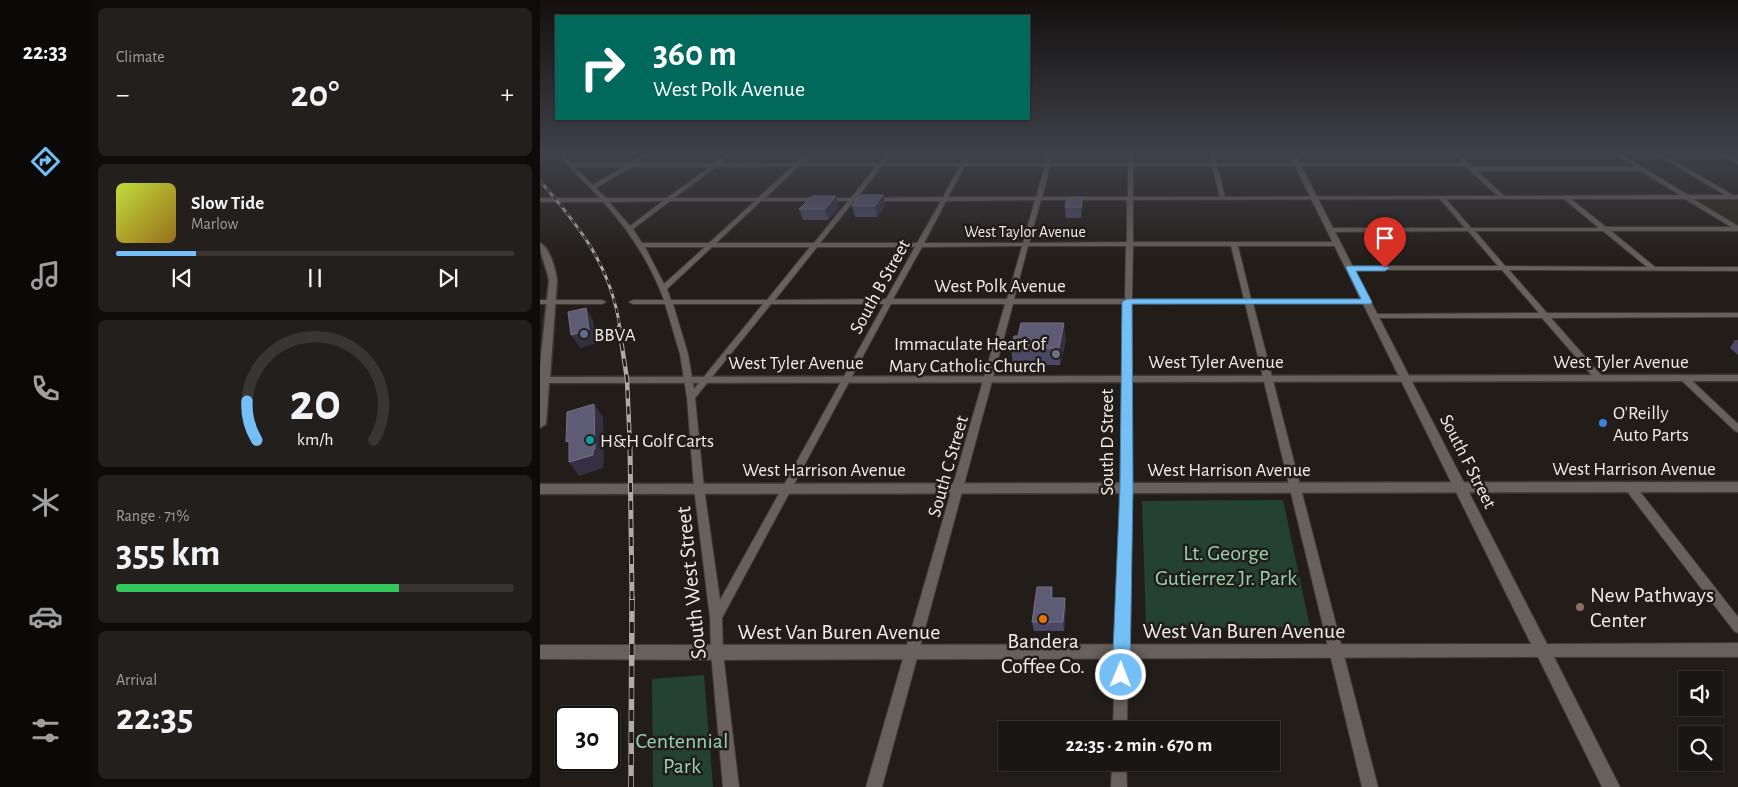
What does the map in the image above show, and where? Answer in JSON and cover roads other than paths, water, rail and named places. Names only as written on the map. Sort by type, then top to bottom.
[{"type":"main road","points":[[540,245],[552,270],[543,303],[545,315],[540,424]]},
{"type":"main road","name":"West Tyler Avenue","points":[[542,380],[1738,378]]},
{"type":"main road","name":"West Harrison Avenue","points":[[540,488],[1738,487]]},
{"type":"street","points":[[595,191],[630,229],[663,290],[669,302],[689,379]]},
{"type":"street","points":[[630,229],[681,191]]},
{"type":"street","points":[[663,290],[771,191]]},
{"type":"street","points":[[691,398],[860,191]]},
{"type":"street","name":"South B Street","points":[[716,618],[789,488],[950,191]]},
{"type":"street","name":"South C Street","points":[[874,787],[990,379],[1041,191]]},
{"type":"street","name":"South D Street","points":[[1120,721],[1130,191]]},
{"type":"street","points":[[1221,191],[1223,200]]},
{"type":"street","name":"South F Street","points":[[1310,191],[1375,316],[1404,378],[1544,651],[1611,787]]},
{"type":"street","points":[[1495,191],[1502,197]]},
{"type":"street","points":[[1676,191],[1738,229]]},
{"type":"street","points":[[1724,191],[1735,197]]},
{"type":"street","points":[[1565,197],[1654,269]]},
{"type":"street","points":[[540,200],[1223,200],[1735,197]]},
{"type":"street","points":[[1442,198],[1599,378]]},
{"type":"street","points":[[1330,230],[1738,229]]},
{"type":"street","points":[[1234,244],[1370,787]]},
{"type":"street","name":"West Taylor Avenue","points":[[640,245],[1337,244]]},
{"type":"street","points":[[1350,268],[1738,269]]},
{"type":"street","points":[[543,303],[602,302]]},
{"type":"street","name":"West Polk Avenue","points":[[633,302],[1367,302]]},
{"type":"street","points":[[1375,316],[1736,316]]},
{"type":"street","points":[[1684,378],[1738,429]]},
{"type":"street","name":"South West Street","points":[[689,379],[699,488],[716,618],[717,653],[731,787]]},
{"type":"street","points":[[1630,487],[1738,627]]},
{"type":"street","name":"West Van Buren Avenue","points":[[540,652],[1738,650]]},
{"type":"street","points":[[1118,787],[1119,771]]},
{"type":"railway","points":[[548,191],[581,231],[592,248],[609,285],[616,306],[620,328]]},
{"type":"railway","points":[[619,327],[627,379],[630,448]]},
{"type":"railway","points":[[630,447],[632,599]]},
{"type":"railway","points":[[631,787],[632,599]]},
{"type":"place","name":"BBVA","points":[[584,334]]},
{"type":"place","name":"Immaculate Heart of Mary Catholic Church","points":[[1056,354]]},
{"type":"place","name":"O'Reilly Auto Parts","points":[[1603,423]]},
{"type":"place","name":"H&H Golf Carts","points":[[590,440]]},
{"type":"place","name":"New Pathways Center","points":[[1580,607]]},
{"type":"place","name":"Bandera Coffee Co.","points":[[1043,619]]},
{"type":"park label","name":"Lt. George Gutierrez Jr. Park","points":[[1226,564]]},
{"type":"park label","name":"Centennial Park","points":[[682,752]]}]
